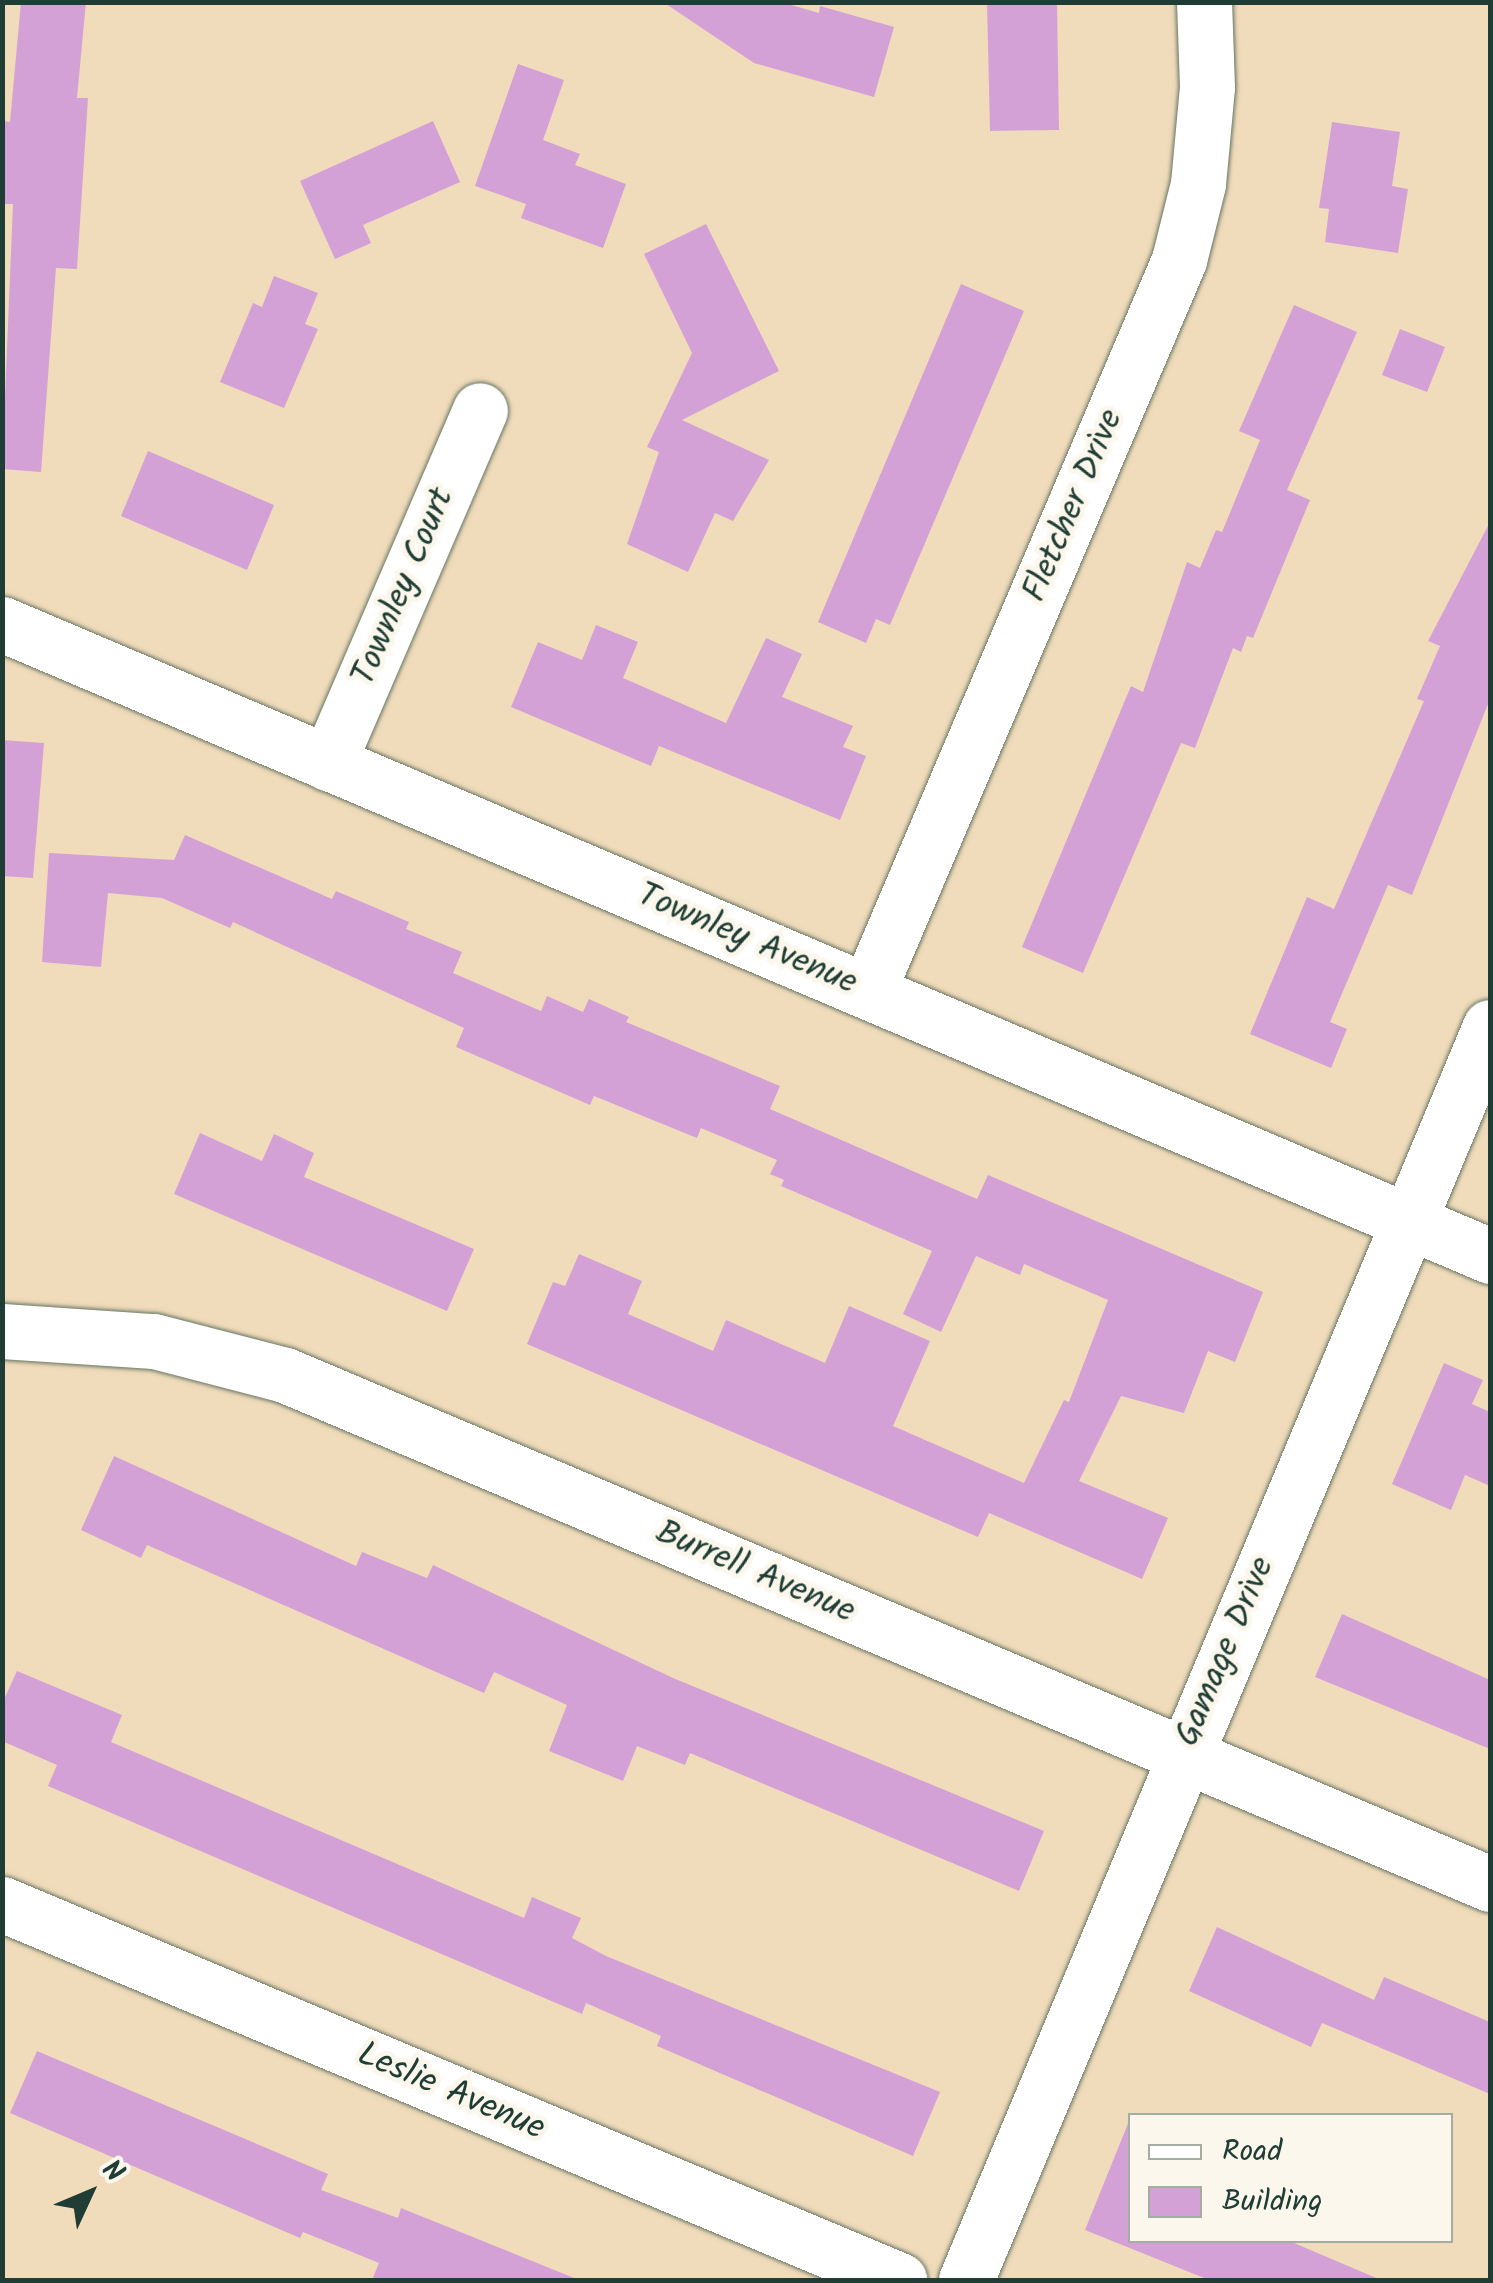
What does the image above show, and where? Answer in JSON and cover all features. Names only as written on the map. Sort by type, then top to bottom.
[{"type":"street","name":"Fletcher Drive","points":[[868,991],[1179,260],[1198,184],[1206,87],[1204,2]]},
{"type":"street","name":"Townley Court","points":[[328,763],[480,410]]},
{"type":"street","name":"Townley Avenue","points":[[2,624],[1490,1256]]},
{"type":"street","name":"Gamage Drive","points":[[966,2280],[1490,1026]]},
{"type":"street","name":"Burrell Avenue","points":[[2,1331],[154,1341],[285,1375],[1490,1884]]},
{"type":"street","name":"Leslie Avenue","points":[[2,1904],[898,2280]]},
{"type":"building","points":[[21,2],[86,2],[77,98],[88,98],[77,269],[56,268],[41,472],[2,469],[13,204],[4,204],[2,121],[10,122]]},
{"type":"building","points":[[663,2],[781,2],[819,13],[820,6],[894,27],[874,97],[754,63]]},
{"type":"building","points":[[987,2],[1057,2],[1059,130],[990,131]]},
{"type":"building","points":[[518,64],[564,80],[543,140],[580,154],[575,165],[626,184],[603,248],[521,218],[526,204],[475,186]]},
{"type":"building","points":[[433,121],[460,182],[363,225],[371,243],[335,259],[300,181]]},
{"type":"building","points":[[1332,122],[1400,132],[1392,186],[1408,189],[1398,253],[1325,242],[1329,209],[1319,208]]},
{"type":"building","points":[[706,224],[779,371],[682,420],[769,460],[733,521],[715,513],[688,572],[627,544],[659,452],[647,447],[692,353],[644,254]]},
{"type":"building","points":[[274,276],[318,293],[305,324],[318,329],[284,408],[220,382],[253,303],[262,307]]},
{"type":"building","points":[[961,284],[1024,311],[890,625],[876,619],[866,643],[818,622]]},
{"type":"building","points":[[1294,305],[1357,332],[1287,490],[1310,500],[1253,638],[1247,636],[1241,652],[1233,648],[1195,748],[1181,743],[1083,973],[1022,947],[1131,686],[1143,692],[1187,562],[1200,568],[1216,530],[1222,532],[1260,440],[1239,431]]},
{"type":"building","points":[[1400,329],[1445,347],[1427,392],[1382,375]]},
{"type":"building","points":[[148,451],[274,505],[247,570],[121,516]]},
{"type":"building","points":[[1490,522],[1490,699],[1412,895],[1388,885],[1330,1022],[1347,1029],[1331,1068],[1250,1034],[1307,897],[1334,909],[1424,701],[1417,699],[1440,646],[1428,641]]},
{"type":"building","points":[[596,625],[638,642],[623,678],[726,723],[766,638],[802,654],[782,697],[853,726],[843,747],[866,756],[840,820],[659,746],[651,766],[511,707],[538,642],[582,660]]},
{"type":"building","points":[[2,740],[44,743],[33,878],[2,876]]},
{"type":"building","points":[[185,835],[332,899],[336,891],[409,922],[406,929],[462,952],[453,973],[541,1011],[547,996],[583,1012],[589,999],[629,1017],[626,1022],[780,1086],[770,1109],[977,1199],[988,1175],[1263,1292],[1235,1362],[1208,1351],[1184,1413],[1121,1396],[1079,1481],[1168,1518],[1142,1579],[989,1513],[978,1537],[527,1344],[553,1282],[565,1286],[579,1254],[642,1281],[628,1314],[713,1351],[726,1320],[825,1363],[849,1306],[930,1341],[893,1426],[1024,1483],[1064,1400],[1069,1402],[1108,1300],[1024,1264],[1020,1275],[976,1256],[941,1332],[903,1314],[932,1251],[781,1186],[784,1180],[770,1174],[777,1160],[701,1128],[697,1138],[594,1096],[590,1105],[456,1047],[464,1028],[233,922],[230,928],[162,898],[108,893],[101,967],[42,962],[49,853],[174,860]]},
{"type":"building","points":[[200,1133],[262,1161],[274,1134],[314,1153],[304,1177],[474,1249],[447,1311],[174,1194]]},
{"type":"building","points":[[1444,1363],[1483,1380],[1472,1404],[1490,1412],[1490,1486],[1465,1475],[1451,1510],[1392,1484]]},
{"type":"building","points":[[114,1456],[356,1566],[362,1552],[427,1578],[433,1565],[673,1678],[1044,1831],[1019,1891],[690,1753],[685,1765],[637,1746],[623,1781],[549,1751],[567,1705],[494,1672],[484,1693],[147,1545],[141,1558],[81,1530]]},
{"type":"building","points":[[1342,1614],[1490,1680],[1490,1749],[1315,1677]]},
{"type":"building","points":[[17,1671],[122,1715],[111,1742],[524,1918],[532,1897],[581,1918],[572,1938],[606,1956],[940,2092],[913,2156],[657,2046],[661,2036],[586,2003],[582,2014],[48,1786],[57,1765],[2,1741],[2,1704]]},
{"type":"building","points":[[1217,1927],[1374,2000],[1384,1977],[1490,2022],[1490,2094],[1322,2023],[1311,2047],[1189,1991]]},
{"type":"building","points":[[37,2051],[328,2174],[321,2190],[398,2218],[401,2208],[579,2280],[372,2280],[379,2263],[303,2232],[300,2238],[10,2113]]},
{"type":"building","points":[[1128,2123],[1128,2243],[1294,2243],[1381,2280],[1209,2280],[1085,2230]]}]
